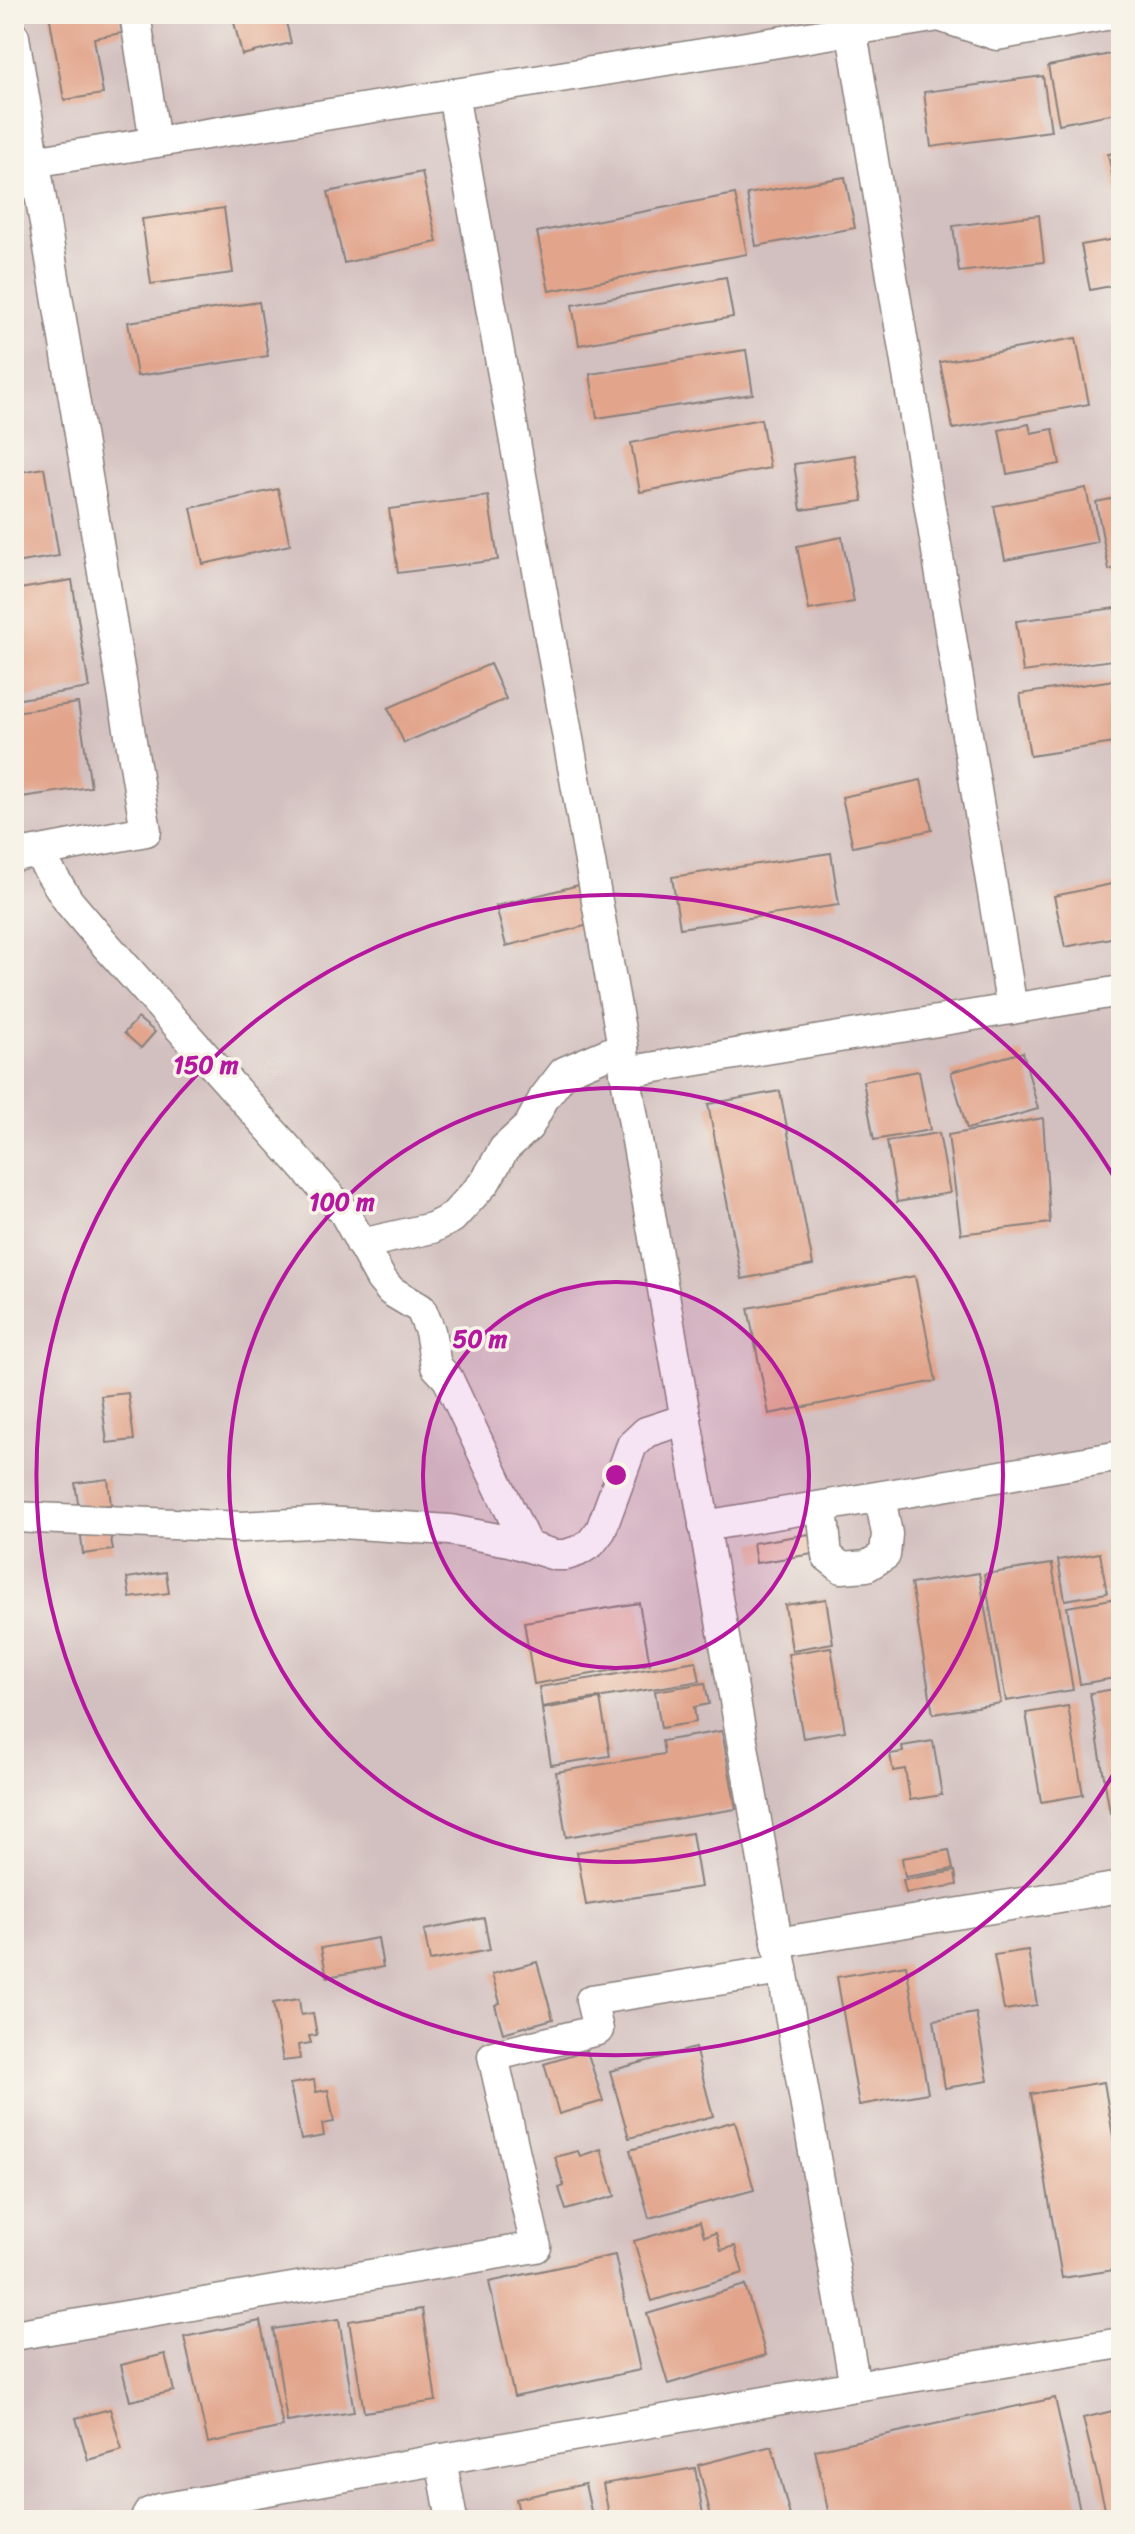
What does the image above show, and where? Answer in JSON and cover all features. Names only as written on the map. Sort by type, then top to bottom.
[{"type":"street","points":[[135,14],[155,142]]},
{"type":"street","points":[[24,164],[453,94],[850,22],[940,15],[997,35],[1111,14]]},
{"type":"street","points":[[850,22],[1012,1009]]},
{"type":"street","points":[[14,37],[24,164],[146,831],[26,854]]},
{"type":"street","points":[[453,94],[855,2386]]},
{"type":"street","points":[[26,854],[62,890],[344,1212],[391,1291],[417,1306],[426,1318],[436,1366],[448,1379],[527,1546]]},
{"type":"street","points":[[361,1244],[432,1228],[452,1218],[485,1182],[504,1149],[529,1126],[544,1098],[564,1072],[624,1060],[1012,1009],[1121,991]]},
{"type":"street","points":[[14,1517],[242,1527],[342,1523],[450,1530],[566,1555],[591,1543],[601,1530],[632,1445],[646,1432],[686,1419]]},
{"type":"street","points":[[704,1526],[1121,1456]]},
{"type":"street","points":[[822,1507],[827,1556],[842,1568],[867,1566],[885,1555],[887,1534],[880,1497]]},
{"type":"street","points":[[14,2335],[536,2247],[493,2056],[598,2030],[591,2000],[780,1956],[1121,1887]]},
{"type":"street","points":[[145,2520],[149,2513],[160,2509],[855,2386],[1121,2343]]},
{"type":"street","points":[[441,2459],[452,2520]]},
{"type":"shaded area","points":[[14,14],[1121,14],[1121,2520],[14,2520]]},
{"type":"building","points":[[49,14],[119,14],[122,33],[94,38],[103,94],[64,100]]},
{"type":"building","points":[[232,14],[284,14],[291,43],[242,55]]},
{"type":"building","points":[[1121,52],[1121,112],[1059,124],[1048,66]]},
{"type":"building","points":[[1043,76],[1051,131],[931,147],[924,92]]},
{"type":"building","points":[[1121,152],[1121,215],[1120,216],[1108,154]]},
{"type":"building","points":[[422,172],[437,242],[344,263],[328,192]]},
{"type":"building","points":[[845,177],[855,228],[756,246],[747,194]]},
{"type":"building","points":[[735,194],[747,254],[549,291],[537,232]]},
{"type":"building","points":[[224,208],[233,273],[151,284],[142,219]]},
{"type":"building","points":[[1039,215],[1044,262],[959,272],[953,226]]},
{"type":"building","points":[[1121,238],[1121,284],[1090,290],[1081,245]]},
{"type":"building","points":[[726,277],[733,317],[579,345],[572,305]]},
{"type":"building","points":[[259,302],[268,356],[137,376],[128,322]]},
{"type":"building","points":[[1076,338],[1089,404],[953,429],[940,362]]},
{"type":"building","points":[[746,350],[753,394],[597,418],[590,374]]},
{"type":"building","points":[[761,419],[770,468],[640,492],[631,443]]},
{"type":"building","points":[[1029,424],[1031,433],[1053,429],[1060,464],[1007,474],[999,430]]},
{"type":"building","points":[[855,455],[863,501],[801,510],[794,464]]},
{"type":"building","points":[[44,468],[59,556],[14,563],[14,473]]},
{"type":"building","points":[[1086,488],[1097,542],[1005,560],[994,506]]},
{"type":"building","points":[[278,489],[290,545],[203,564],[191,508]]},
{"type":"building","points":[[488,496],[498,560],[398,573],[389,509]]},
{"type":"building","points":[[1121,497],[1121,567],[1109,570],[1096,502]]},
{"type":"building","points":[[842,537],[854,602],[809,610],[797,546]]},
{"type":"building","points":[[72,580],[89,688],[14,700],[14,590]]},
{"type":"building","points":[[1115,608],[1121,659],[1023,672],[1016,621]]},
{"type":"building","points":[[490,664],[506,699],[404,743],[388,708]]},
{"type":"building","points":[[1121,679],[1121,742],[1030,756],[1020,694]]},
{"type":"building","points":[[78,703],[91,787],[14,798],[14,712]]},
{"type":"building","points":[[921,780],[932,830],[853,847],[842,797]]},
{"type":"building","points":[[831,853],[839,905],[680,928],[672,877]]},
{"type":"building","points":[[1121,882],[1121,936],[1065,947],[1054,896]]},
{"type":"building","points":[[579,885],[589,925],[506,946],[496,906]]},
{"type":"building","points":[[138,1018],[155,1032],[141,1048],[124,1033]]},
{"type":"building","points":[[1023,1052],[1038,1109],[967,1129],[951,1072]]},
{"type":"building","points":[[919,1071],[930,1130],[874,1140],[863,1081]]},
{"type":"building","points":[[780,1091],[813,1265],[742,1279],[708,1104]]},
{"type":"building","points":[[1043,1118],[1050,1223],[961,1234],[948,1135]]},
{"type":"building","points":[[939,1133],[950,1193],[897,1202],[887,1141]]},
{"type":"building","points":[[915,1276],[936,1381],[769,1414],[748,1308]]},
{"type":"building","points":[[128,1393],[134,1440],[107,1443],[101,1396]]},
{"type":"building","points":[[108,1479],[111,1505],[79,1509],[75,1483]]},
{"type":"building","points":[[108,1523],[113,1550],[83,1554],[80,1528]]},
{"type":"building","points":[[816,1533],[819,1553],[756,1563],[753,1543]]},
{"type":"building","points":[[1100,1553],[1107,1593],[1065,1600],[1058,1560]]},
{"type":"building","points":[[1052,1564],[1073,1690],[1006,1701],[984,1574]]},
{"type":"building","points":[[166,1572],[169,1593],[130,1598],[127,1578]]},
{"type":"building","points":[[979,1573],[1001,1703],[933,1714],[911,1584]]},
{"type":"building","points":[[1117,1598],[1121,1620],[1121,1677],[1080,1684],[1067,1607]]},
{"type":"building","points":[[826,1599],[833,1643],[792,1650],[785,1605]]},
{"type":"building","points":[[639,1603],[650,1664],[534,1684],[524,1622]]},
{"type":"building","points":[[831,1647],[845,1731],[803,1738],[788,1654]]},
{"type":"building","points":[[696,1661],[700,1681],[542,1707],[539,1687]]},
{"type":"building","points":[[705,1683],[709,1704],[694,1707],[696,1722],[661,1728],[655,1691]]},
{"type":"building","points":[[1121,1688],[1121,1812],[1110,1813],[1090,1693]]},
{"type":"building","points":[[600,1699],[610,1756],[551,1765],[542,1709]]},
{"type":"building","points":[[1068,1706],[1083,1795],[1041,1802],[1026,1713]]},
{"type":"building","points":[[722,1731],[736,1809],[566,1837],[556,1772],[664,1754],[662,1741]]},
{"type":"building","points":[[933,1741],[942,1795],[910,1800],[905,1769],[893,1771],[890,1754],[903,1752],[902,1746]]},
{"type":"building","points":[[692,1833],[701,1887],[586,1905],[577,1852]]},
{"type":"building","points":[[949,1850],[953,1869],[905,1877],[902,1858]]},
{"type":"building","points":[[955,1871],[957,1885],[906,1893],[903,1880]]},
{"type":"building","points":[[484,1918],[490,1950],[430,1961],[424,1930]]},
{"type":"building","points":[[378,1938],[383,1967],[327,1977],[321,1948]]},
{"type":"building","points":[[1028,1950],[1037,2005],[1004,2010],[994,1955]]},
{"type":"building","points":[[537,1962],[553,2019],[503,2033],[495,2005],[500,2003],[492,1974]]},
{"type":"building","points":[[906,1965],[928,2093],[859,2105],[837,1977]]},
{"type":"building","points":[[299,1999],[301,2015],[313,2013],[317,2035],[309,2036],[311,2043],[298,2045],[300,2059],[283,2061],[273,2003]]},
{"type":"building","points":[[976,2013],[988,2081],[945,2088],[934,2020]]},
{"type":"building","points":[[695,2048],[713,2116],[629,2138],[610,2071]]},
{"type":"building","points":[[587,2051],[603,2101],[559,2114],[544,2064]]},
{"type":"building","points":[[314,2080],[316,2092],[328,2090],[334,2122],[322,2124],[324,2136],[301,2140],[290,2084]]},
{"type":"building","points":[[1104,2082],[1121,2184],[1121,2269],[1062,2278],[1031,2094]]},
{"type":"building","points":[[735,2121],[754,2190],[649,2218],[630,2150]]},
{"type":"building","points":[[601,2149],[615,2196],[566,2210],[559,2188],[564,2186],[555,2157],[578,2151],[580,2156]]},
{"type":"building","points":[[700,2222],[704,2236],[716,2233],[721,2250],[735,2246],[743,2273],[652,2301],[634,2241]]},
{"type":"building","points":[[615,2255],[640,2370],[514,2397],[489,2282]]},
{"type":"building","points":[[745,2285],[766,2355],[668,2384],[647,2314]]},
{"type":"building","points":[[422,2309],[436,2401],[364,2412],[349,2321]]},
{"type":"building","points":[[339,2319],[354,2412],[287,2422],[273,2329]]},
{"type":"building","points":[[260,2321],[283,2427],[208,2443],[184,2337]]},
{"type":"building","points":[[165,2354],[174,2391],[130,2401],[121,2365]]},
{"type":"building","points":[[1055,2398],[1082,2520],[830,2520],[815,2450]]},
{"type":"building","points":[[110,2409],[122,2450],[88,2460],[76,2418]]},
{"type":"building","points":[[1121,2409],[1121,2520],[1108,2520],[1083,2418]]},
{"type":"building","points":[[772,2446],[791,2520],[712,2520],[698,2465]]},
{"type":"building","points":[[695,2468],[704,2520],[610,2520],[603,2484]]},
{"type":"building","points":[[585,2484],[593,2520],[521,2520],[516,2499]]}]
